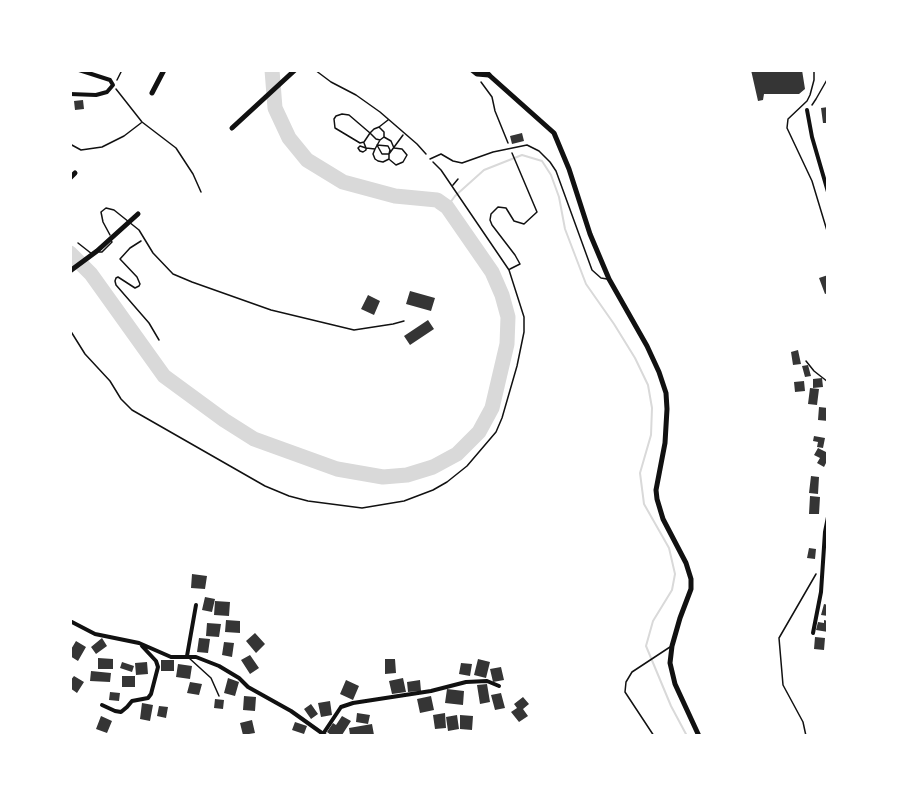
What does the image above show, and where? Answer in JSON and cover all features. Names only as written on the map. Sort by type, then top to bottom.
[{"type":"main road","points":[[152,93],[164,70]]},
{"type":"main road","points":[[232,129],[295,70]]},
{"type":"main road","points":[[475,72],[487,73],[554,133],[569,169],[590,234],[609,279],[659,372],[666,393],[667,409],[665,443],[656,490],[657,499],[663,519],[686,563],[691,579],[691,590],[680,618],[670,663],[675,684],[699,735]]},
{"type":"main road","points":[[70,271],[97,251],[138,214]]},
{"type":"street","points":[[70,94],[96,95],[107,92],[113,85],[110,80],[79,70]]},
{"type":"street","points":[[807,110],[812,137],[828,192]]},
{"type":"street","points":[[813,633],[821,592],[828,517]]},
{"type":"street","points":[[187,656],[196,605]]},
{"type":"street","points":[[70,621],[95,634],[140,643],[171,657],[196,657],[219,666],[239,678],[248,687],[291,711],[324,735],[341,707],[353,703],[431,691],[466,681],[487,681],[499,686]]},
{"type":"street","points":[[102,705],[121,712],[132,701],[147,698],[151,694],[158,667],[156,661],[140,643]]},
{"type":"lane","points":[[814,70],[810,95],[807,101],[788,119],[787,128],[812,181],[828,234]]},
{"type":"lane","points":[[430,159],[441,154],[462,163],[492,152],[527,145],[538,151],[556,171],[592,270],[601,278],[609,279]]},
{"type":"lane","points":[[78,243],[91,254],[102,252],[112,242],[101,212],[106,208],[114,210],[139,231],[153,253],[173,274],[192,282],[271,310],[354,330],[404,321]]},
{"type":"lane","points":[[654,735],[626,692],[626,682],[632,672],[672,646]]},
{"type":"lane","points":[[187,656],[211,678],[219,696]]},
{"type":"path","points":[[122,70],[113,85],[142,122],[176,148],[194,174],[201,192]]},
{"type":"path","points":[[70,330],[85,354],[132,410],[265,486],[289,496],[308,501],[362,508],[404,501],[433,490],[467,466],[496,432],[517,366],[524,332],[524,317],[509,270],[441,170],[388,119],[356,95],[331,82],[315,70]]},
{"type":"path","points":[[475,72],[492,98],[495,111],[537,212],[524,224],[514,221],[506,208],[498,207],[491,214],[492,225],[516,255],[520,264],[509,270]]},
{"type":"path","points":[[807,110],[828,78]]},
{"type":"path","points":[[364,142],[360,143],[335,128],[336,116],[349,115],[380,140]]},
{"type":"path","points":[[364,142],[374,129],[380,128],[388,119]]},
{"type":"path","points":[[70,144],[81,150],[102,147],[124,136],[142,122]]},
{"type":"path","points":[[380,128],[384,132],[384,138]]},
{"type":"path","points":[[389,154],[405,134]]},
{"type":"path","points":[[389,159],[383,162],[375,159],[373,154],[375,149],[380,140],[384,138],[391,141],[394,148]]},
{"type":"path","points":[[364,142],[366,148],[375,149]]},
{"type":"path","points":[[377,145],[388,146],[389,159],[396,165],[403,162],[407,155],[402,149],[394,148]]},
{"type":"path","points":[[377,145],[381,154],[389,154]]},
{"type":"path","points":[[452,186],[458,179]]},
{"type":"path","points":[[145,238],[130,248],[120,259],[137,278],[139,286],[135,288],[118,277],[115,281],[149,323],[159,340]]},
{"type":"path","points":[[806,361],[828,382]]},
{"type":"path","points":[[806,735],[803,722],[783,685],[779,639],[823,563]]},
{"type":"building","points":[[751,70],[802,70],[805,89],[799,94],[764,94],[763,100],[758,101]]},
{"type":"building","points":[[83,100],[84,109],[75,110],[74,101]]},
{"type":"building","points":[[828,107],[828,123],[823,123],[821,108]]},
{"type":"building","points":[[522,133],[524,141],[512,144],[510,136]]},
{"type":"building","points":[[828,275],[828,293],[825,294],[819,278]]},
{"type":"building","points":[[410,291],[435,298],[431,311],[406,304]]},
{"type":"building","points":[[368,295],[380,301],[374,315],[361,309]]},
{"type":"building","points":[[428,320],[434,329],[410,345],[404,336]]},
{"type":"building","points":[[798,350],[801,364],[793,365],[791,352]]},
{"type":"building","points":[[808,365],[811,376],[805,377],[802,366]]},
{"type":"building","points":[[822,378],[823,387],[813,388],[813,379]]},
{"type":"building","points":[[804,381],[805,391],[795,392],[794,382]]},
{"type":"building","points":[[810,388],[819,389],[817,405],[808,404]]},
{"type":"building","points":[[819,407],[828,408],[828,421],[818,420]]},
{"type":"building","points":[[814,436],[825,438],[823,448],[817,447],[818,442],[813,441]]},
{"type":"building","points":[[818,448],[828,453],[824,467],[817,463],[820,458],[814,455]]},
{"type":"building","points":[[811,476],[819,477],[818,494],[809,493]]},
{"type":"building","points":[[810,496],[820,497],[819,514],[809,514]]},
{"type":"building","points":[[809,548],[816,549],[815,559],[807,558]]},
{"type":"building","points":[[192,574],[207,576],[205,589],[191,588]]},
{"type":"building","points":[[205,597],[215,599],[212,612],[202,610]]},
{"type":"building","points":[[215,601],[230,602],[229,616],[214,615]]},
{"type":"building","points":[[824,604],[828,605],[828,616],[821,615]]},
{"type":"building","points":[[226,620],[240,621],[240,633],[225,632]]},
{"type":"building","points":[[824,620],[828,621],[828,632],[816,630],[818,622],[824,623]]},
{"type":"building","points":[[207,623],[221,624],[219,637],[206,636]]},
{"type":"building","points":[[255,633],[265,644],[256,653],[246,641]]},
{"type":"building","points":[[815,637],[825,638],[824,650],[814,649]]},
{"type":"building","points":[[102,638],[107,646],[96,654],[91,647]]},
{"type":"building","points":[[199,638],[210,639],[208,653],[197,652]]},
{"type":"building","points":[[76,641],[86,647],[78,661],[70,656],[70,651]]},
{"type":"building","points":[[224,642],[234,643],[232,657],[222,655]]},
{"type":"building","points":[[250,655],[259,668],[250,674],[241,660]]},
{"type":"building","points":[[98,658],[113,659],[113,669],[98,669]]},
{"type":"building","points":[[385,659],[395,659],[396,673],[385,674]]},
{"type":"building","points":[[478,659],[490,662],[486,678],[474,675]]},
{"type":"building","points":[[161,660],[174,660],[174,671],[161,671]]},
{"type":"building","points":[[122,662],[134,666],[132,672],[120,668]]},
{"type":"building","points":[[147,662],[148,674],[136,675],[135,663]]},
{"type":"building","points":[[461,663],[472,664],[470,676],[459,674]]},
{"type":"building","points":[[178,664],[192,666],[190,679],[176,677]]},
{"type":"building","points":[[501,667],[504,680],[493,682],[490,669]]},
{"type":"building","points":[[91,671],[111,673],[110,682],[90,681]]},
{"type":"building","points":[[74,676],[84,682],[77,693],[70,688],[70,681]]},
{"type":"building","points":[[122,676],[135,676],[135,687],[122,687]]},
{"type":"building","points":[[228,678],[239,682],[235,696],[224,693]]},
{"type":"building","points":[[403,678],[406,692],[392,694],[389,681]]},
{"type":"building","points":[[346,680],[359,686],[353,700],[340,694]]},
{"type":"building","points":[[420,680],[421,691],[408,692],[407,682]]},
{"type":"building","points":[[190,682],[202,684],[199,695],[187,693]]},
{"type":"building","points":[[487,684],[490,702],[480,704],[477,685]]},
{"type":"building","points":[[447,689],[464,691],[463,705],[445,703]]},
{"type":"building","points":[[110,692],[120,693],[119,701],[109,700]]},
{"type":"building","points":[[501,693],[505,708],[495,710],[491,695]]},
{"type":"building","points":[[244,696],[256,697],[255,711],[243,710]]},
{"type":"building","points":[[431,696],[434,710],[420,713],[417,699]]},
{"type":"building","points":[[523,697],[529,704],[523,709],[528,716],[519,722],[511,712],[517,708],[514,704]]},
{"type":"building","points":[[215,699],[224,700],[223,709],[214,708]]},
{"type":"building","points":[[330,701],[332,715],[321,717],[318,703]]},
{"type":"building","points":[[142,703],[153,705],[150,721],[140,719]]},
{"type":"building","points":[[311,704],[318,714],[311,719],[304,709]]},
{"type":"building","points":[[159,706],[168,707],[166,718],[157,716]]},
{"type":"building","points":[[357,713],[370,715],[368,724],[356,722]]},
{"type":"building","points":[[445,713],[446,728],[435,729],[433,715]]},
{"type":"building","points":[[457,715],[459,729],[448,731],[446,717]]},
{"type":"building","points":[[460,715],[473,716],[472,730],[460,729]]},
{"type":"building","points":[[101,716],[112,721],[107,733],[96,729]]},
{"type":"building","points":[[342,716],[351,721],[342,735],[331,735],[327,732]]},
{"type":"building","points":[[252,720],[255,733],[243,735],[240,723]]},
{"type":"building","points":[[295,722],[307,726],[304,734],[292,730]]},
{"type":"building","points":[[372,724],[374,735],[350,735],[349,728]]},
{"type":"waterway","points":[[70,253],[91,274],[164,376],[254,439],[337,469],[383,477],[407,475],[433,467],[457,454],[479,432],[492,408],[507,344],[508,317],[492,272],[447,207],[437,200],[395,196],[343,182],[307,160],[289,138],[275,108],[272,70]]},
{"type":"waterway","points":[[447,207],[455,196],[484,170],[522,155],[542,161],[551,175],[559,197],[565,229],[586,284],[635,358],[648,385],[652,408],[651,435],[640,473],[644,504],[669,548],[675,574],[672,590],[653,621],[646,646],[671,706],[687,736]]}]
